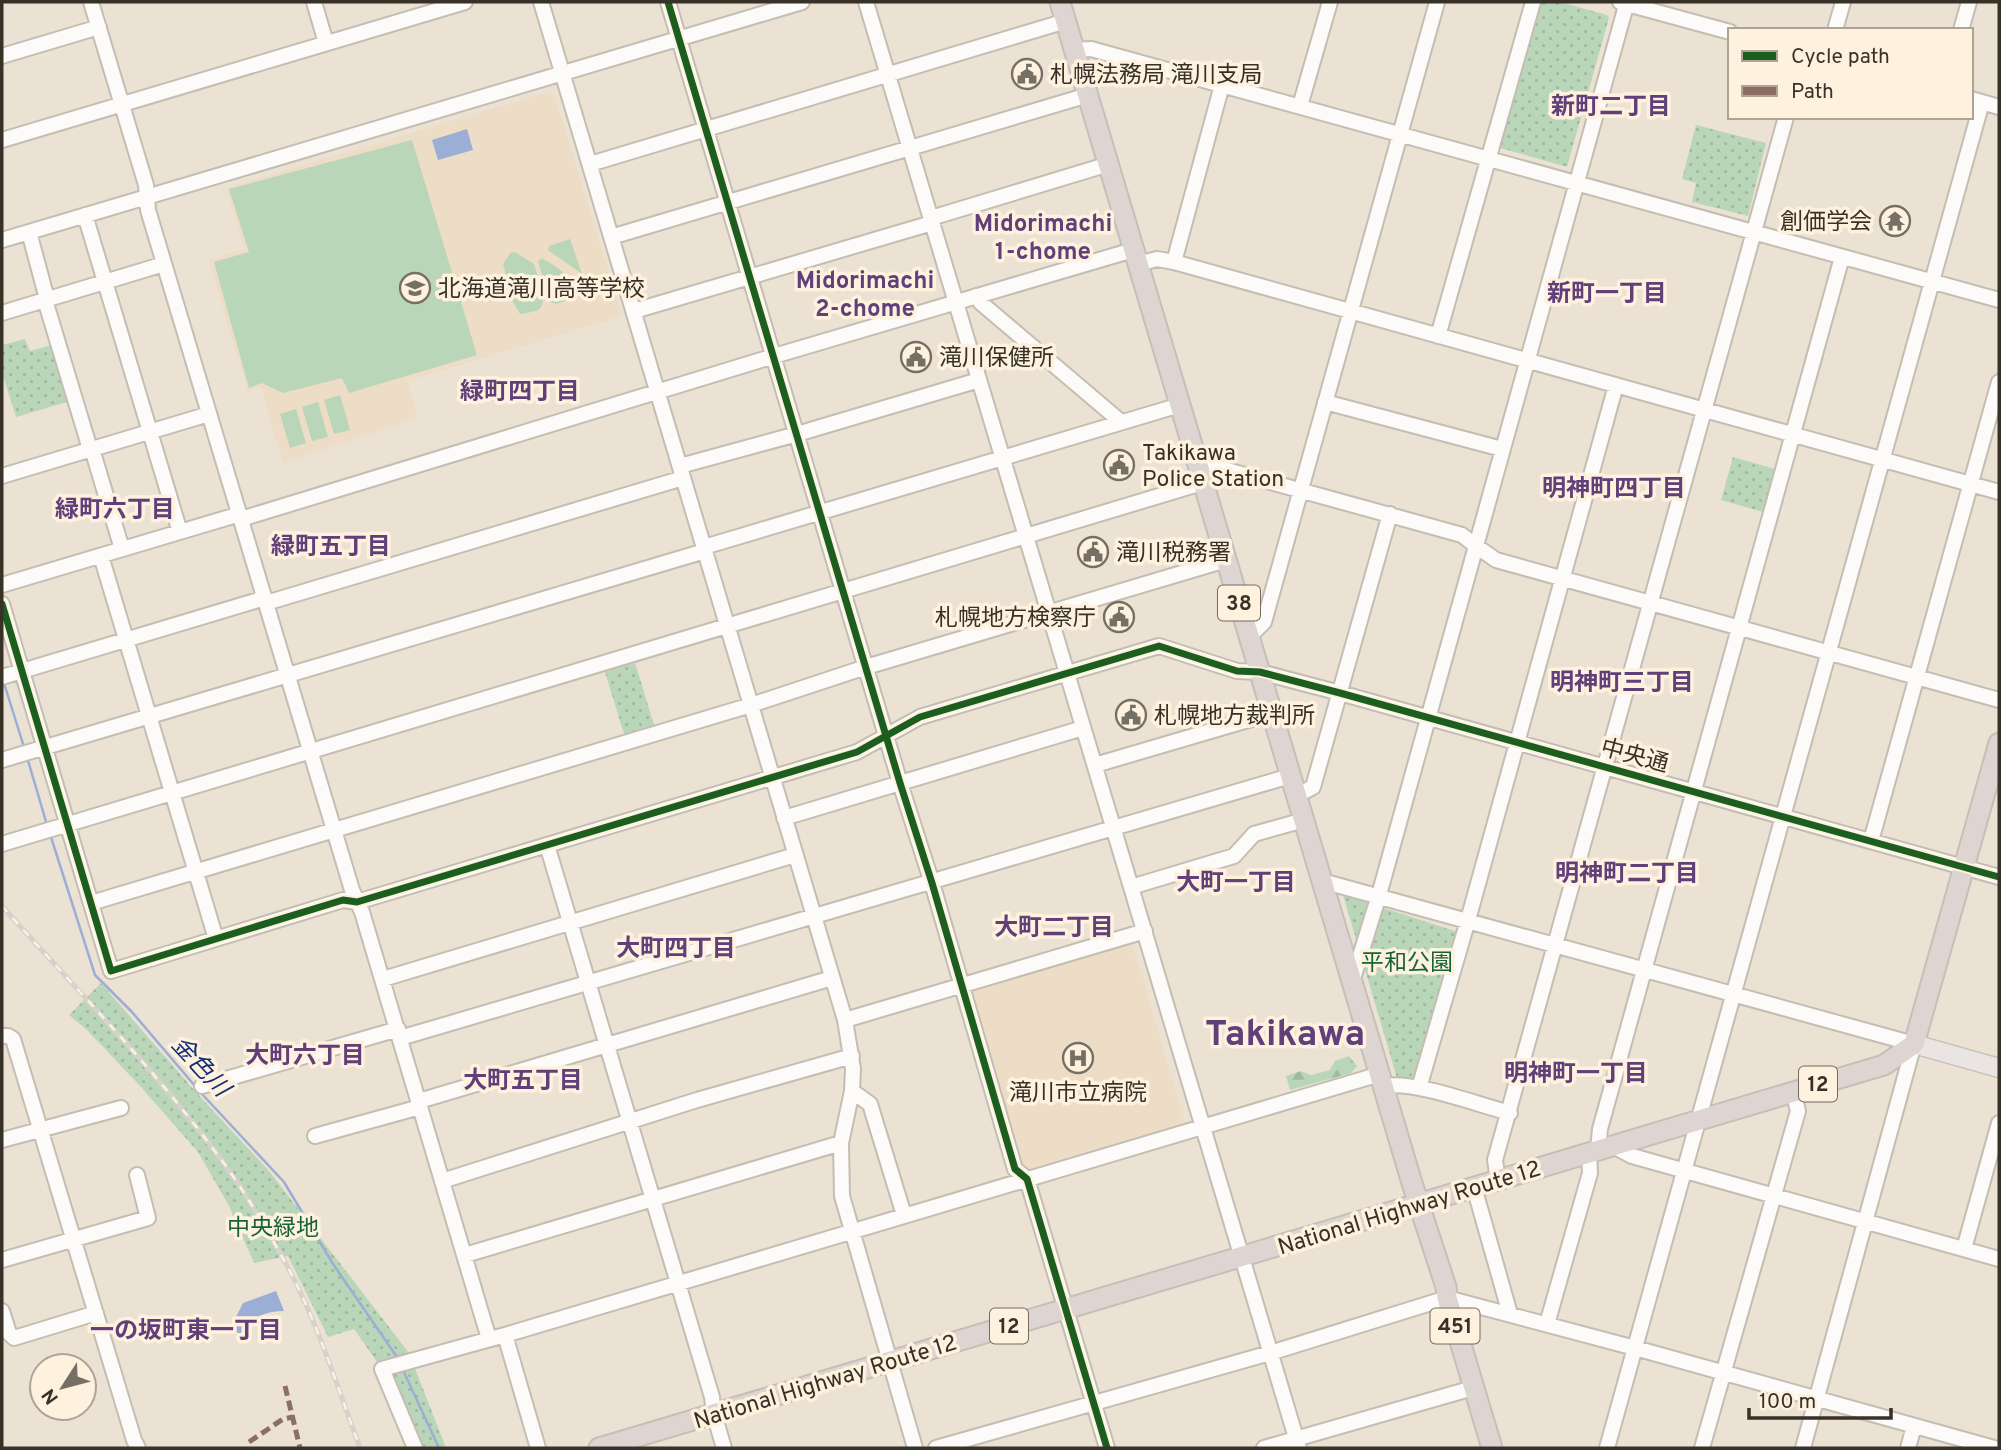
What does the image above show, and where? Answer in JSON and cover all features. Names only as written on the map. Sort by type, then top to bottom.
[{"type":"highway","name":"38","points":[[1060,2],[1418,1203]]},
{"type":"highway","points":[[1914,1044],[1999,743]]},
{"type":"highway","name":"National Highway Route 12","points":[[599,1448],[1884,1065],[1914,1044]]},
{"type":"highway","name":"451","points":[[1418,1203],[1446,1287],[1492,1448]]},
{"type":"main road","points":[[1914,1044],[1999,1068]]},
{"type":"street","points":[[91,2],[146,185],[146,197],[164,264],[334,830],[383,979],[489,1339]]},
{"type":"street","points":[[314,2],[326,43]]},
{"type":"street","points":[[2,140],[465,2]]},
{"type":"street","points":[[541,2],[845,1020],[852,1056],[852,1091],[841,1143],[842,1196],[915,1448]]},
{"type":"street","points":[[668,2],[1015,1169],[1027,1179],[1107,1448]]},
{"type":"street","points":[[2,240],[802,2]]},
{"type":"street","points":[[866,2],[1297,1443]]},
{"type":"street","points":[[1300,106],[1330,2]]},
{"type":"street","points":[[1249,637],[1264,622],[1437,2]]},
{"type":"street","points":[[1438,336],[1533,2]]},
{"type":"street","points":[[1352,982],[1379,895],[1625,2],[1728,31]]},
{"type":"street","points":[[1836,28],[1843,2]]},
{"type":"street","points":[[1962,28],[1969,2]]},
{"type":"street","points":[[590,164],[1066,21]]},
{"type":"street","points":[[2,56],[99,27]]},
{"type":"street","points":[[1074,50],[1091,49],[1999,300]]},
{"type":"street","points":[[1174,262],[1222,85]]},
{"type":"street","points":[[611,237],[1088,95]]},
{"type":"street","points":[[1976,101],[1999,107]]},
{"type":"street","points":[[1498,1180],[1495,1160],[1785,119]]},
{"type":"street","points":[[1607,1448],[1931,282],[1972,119]]},
{"type":"street","points":[[634,311],[932,221],[1109,164]]},
{"type":"street","points":[[85,215],[180,532]]},
{"type":"street","points":[[29,232],[46,300],[122,549]]},
{"type":"street","points":[[2,585],[180,532],[241,517],[976,296],[1135,257],[1174,262],[1999,492]]},
{"type":"street","points":[[1547,1324],[1590,1173],[1600,1149],[1600,1129],[1842,257]]},
{"type":"street","points":[[2,313],[164,264]]},
{"type":"street","points":[[976,296],[1120,422]]},
{"type":"street","points":[[2,677],[126,638],[266,600],[979,380]]},
{"type":"street","points":[[1871,841],[1999,382]]},
{"type":"street","points":[[1419,1088],[1616,385]]},
{"type":"street","points":[[1325,402],[1502,449]]},
{"type":"street","points":[[2,760],[1180,405]]},
{"type":"street","points":[[2,476],[209,414]]},
{"type":"street","points":[[2,844],[1026,536],[1216,467],[1462,535],[1496,560],[1999,700]]},
{"type":"street","points":[[1296,796],[1313,787],[1390,514]]},
{"type":"street","points":[[100,556],[216,939]]},
{"type":"street","points":[[2,604],[91,903],[1226,560]]},
{"type":"street","name":"中央通","points":[[91,903],[111,971],[343,900],[357,902],[857,752],[920,717],[1159,646],[1237,671],[1260,672],[1340,693],[1999,877]]},
{"type":"street","points":[[1095,765],[1272,713]]},
{"type":"street","points":[[784,818],[1083,727]]},
{"type":"street","points":[[202,1086],[589,983],[1290,776]]},
{"type":"street","points":[[1131,887],[1234,856],[1254,834],[1304,820]]},
{"type":"street","points":[[547,845],[679,1282],[724,1448]]},
{"type":"street","points":[[383,979],[795,855]]},
{"type":"street","points":[[1322,881],[1914,1044],[1803,1448]]},
{"type":"street","points":[[845,1020],[1144,931]]},
{"type":"street","points":[[315,1136],[832,978]]},
{"type":"street","points":[[2,1036],[13,1039],[138,1448]]},
{"type":"street","points":[[442,1181],[630,1121],[852,1056]]},
{"type":"street","points":[[415,1448],[382,1369],[505,1335],[1202,1127],[1382,1080],[1510,1113]]},
{"type":"street","points":[[852,1091],[870,1104],[904,1215]]},
{"type":"street","points":[[1702,1448],[1798,1111],[1793,1091]]},
{"type":"street","points":[[2,1140],[121,1108]]},
{"type":"street","points":[[1964,1249],[1999,1123]]},
{"type":"street","points":[[465,1255],[841,1143]]},
{"type":"street","points":[[1600,1149],[1999,1259]]},
{"type":"street","points":[[2,1260],[148,1218],[137,1175]]},
{"type":"street","points":[[1474,1187],[1510,1314]]},
{"type":"street","points":[[936,1448],[1270,1353],[1447,1298],[1994,1448]]},
{"type":"street","points":[[2,1311],[9,1333],[14,1338],[96,1313]]},
{"type":"street","points":[[505,1335],[538,1448]]},
{"type":"street","points":[[1264,1448],[1297,1443],[1474,1388]]},
{"type":"street","points":[[1908,1448],[1914,1426]]},
{"type":"shaded area","name":"北海道滝川高等学校","points":[[548,92],[555,96],[622,316],[407,381],[418,418],[283,463],[261,388],[248,392],[209,260],[244,249],[226,188]]},
{"type":"shaded area","name":"滝川市立病院","points":[[1132,942],[1185,1122],[1026,1170],[1021,1167],[972,993],[973,988]]},
{"type":"green space","points":[[1541,2],[1560,2],[1607,15],[1609,18],[1567,167],[1500,148]]},
{"type":"green space","points":[[1696,125],[1766,143],[1748,216],[1692,202],[1696,183],[1682,179]]},
{"type":"green space","points":[[412,140],[477,355],[349,393],[342,378],[283,393],[262,383],[249,388],[214,262],[249,252],[229,189]]},
{"type":"green space","points":[[570,239],[582,274],[548,250],[549,246]]},
{"type":"green space","points":[[511,252],[534,264],[543,295],[538,310],[520,314],[513,302],[503,264]]},
{"type":"green space","points":[[542,258],[570,279],[573,292],[571,299],[557,304],[550,302],[538,261]]},
{"type":"green space","points":[[25,339],[30,351],[52,345],[70,401],[16,417],[2,372],[2,345]]},
{"type":"green space","points":[[340,395],[350,430],[334,434],[324,400]]},
{"type":"green space","points":[[318,402],[328,437],[312,441],[302,407]]},
{"type":"green space","points":[[296,409],[306,443],[290,448],[280,414]]},
{"type":"green space","points":[[1733,457],[1775,469],[1763,512],[1721,500]]},
{"type":"green space","points":[[635,663],[654,725],[624,734],[605,672]]},
{"type":"green space","name":"平和公園","points":[[1343,895],[1461,933],[1418,1083],[1397,1078]]},
{"type":"green space","name":"中央緑地","points":[[101,983],[269,1171],[409,1353],[446,1448],[415,1448],[382,1369],[354,1329],[328,1337],[288,1256],[254,1263],[229,1206],[198,1152],[140,1086],[87,1030],[69,1015]]},
{"type":"green space","points":[[1349,1056],[1357,1066],[1351,1073],[1290,1090],[1286,1076],[1301,1071],[1311,1075],[1330,1070],[1335,1061]]},
{"type":"water","points":[[467,129],[473,150],[438,160],[432,140]]},
{"type":"water","points":[[276,1291],[284,1311],[259,1316],[240,1334],[235,1331],[234,1321],[243,1303]]},
{"type":"waterway","name":"金色川","points":[[3,680],[24,747]]},
{"type":"waterway","name":"金色川","points":[[27,757],[47,825]]},
{"type":"waterway","name":"金色川","points":[[50,834],[95,975],[132,1012],[201,1093],[284,1182],[333,1264],[399,1360]]},
{"type":"waterway","name":"金色川","points":[[403,1370],[439,1448]]},
{"type":"railway","points":[[2,906],[164,1087],[243,1191],[285,1262],[307,1307],[360,1448]]},
{"type":"marked path","points":[[285,1386],[300,1448]]},
{"type":"marked path","points":[[249,1442],[283,1419],[293,1417]]},
{"type":"cycle path","points":[[668,2],[1015,1169],[1027,1179],[1107,1448]]},
{"type":"cycle path","points":[[2,604],[111,971],[343,900],[357,902],[857,752],[920,717],[1159,646],[1237,671],[1260,672],[1340,693],[1999,877]]},
{"type":"place","name":"札幌法務局 滝川支局","points":[[1027,74]]},
{"type":"place","name":"創価学会","points":[[1895,221]]},
{"type":"place","name":"北海道滝川高等学校","points":[[415,288]]},
{"type":"place","name":"滝川保健所","points":[[916,357]]},
{"type":"place","name":"Takikawa Police Station","points":[[1119,465]]},
{"type":"place","name":"滝川税務署","points":[[1093,552]]},
{"type":"place","name":"札幌地方検察庁","points":[[1119,617]]},
{"type":"place","name":"札幌地方裁判所","points":[[1131,715]]},
{"type":"place","name":"滝川市立病院","points":[[1078,1058]]},
{"type":"district","name":"新町二丁目","points":[[1611,106]]},
{"type":"district","name":"Midorimachi 1-chome","points":[[1043,237]]},
{"type":"district","name":"新町一丁目","points":[[1607,293]]},
{"type":"district","name":"Midorimachi 2-chome","points":[[865,294]]},
{"type":"district","name":"緑町四丁目","points":[[520,391]]},
{"type":"district","name":"明神町四丁目","points":[[1614,488]]},
{"type":"district","name":"緑町六丁目","points":[[115,509]]},
{"type":"district","name":"緑町五丁目","points":[[331,546]]},
{"type":"district","name":"明神町三丁目","points":[[1622,682]]},
{"type":"district","name":"明神町二丁目","points":[[1627,873]]},
{"type":"district","name":"大町一丁目","points":[[1236,882]]},
{"type":"district","name":"大町二丁目","points":[[1054,927]]},
{"type":"district","name":"大町四丁目","points":[[676,948]]},
{"type":"district","name":"Takikawa","points":[[1285,1032]]},
{"type":"district","name":"大町六丁目","points":[[305,1055]]},
{"type":"district","name":"明神町一丁目","points":[[1576,1073]]},
{"type":"district","name":"大町五丁目","points":[[523,1080]]},
{"type":"district","name":"一の坂町東一丁目","points":[[186,1330]]}]
